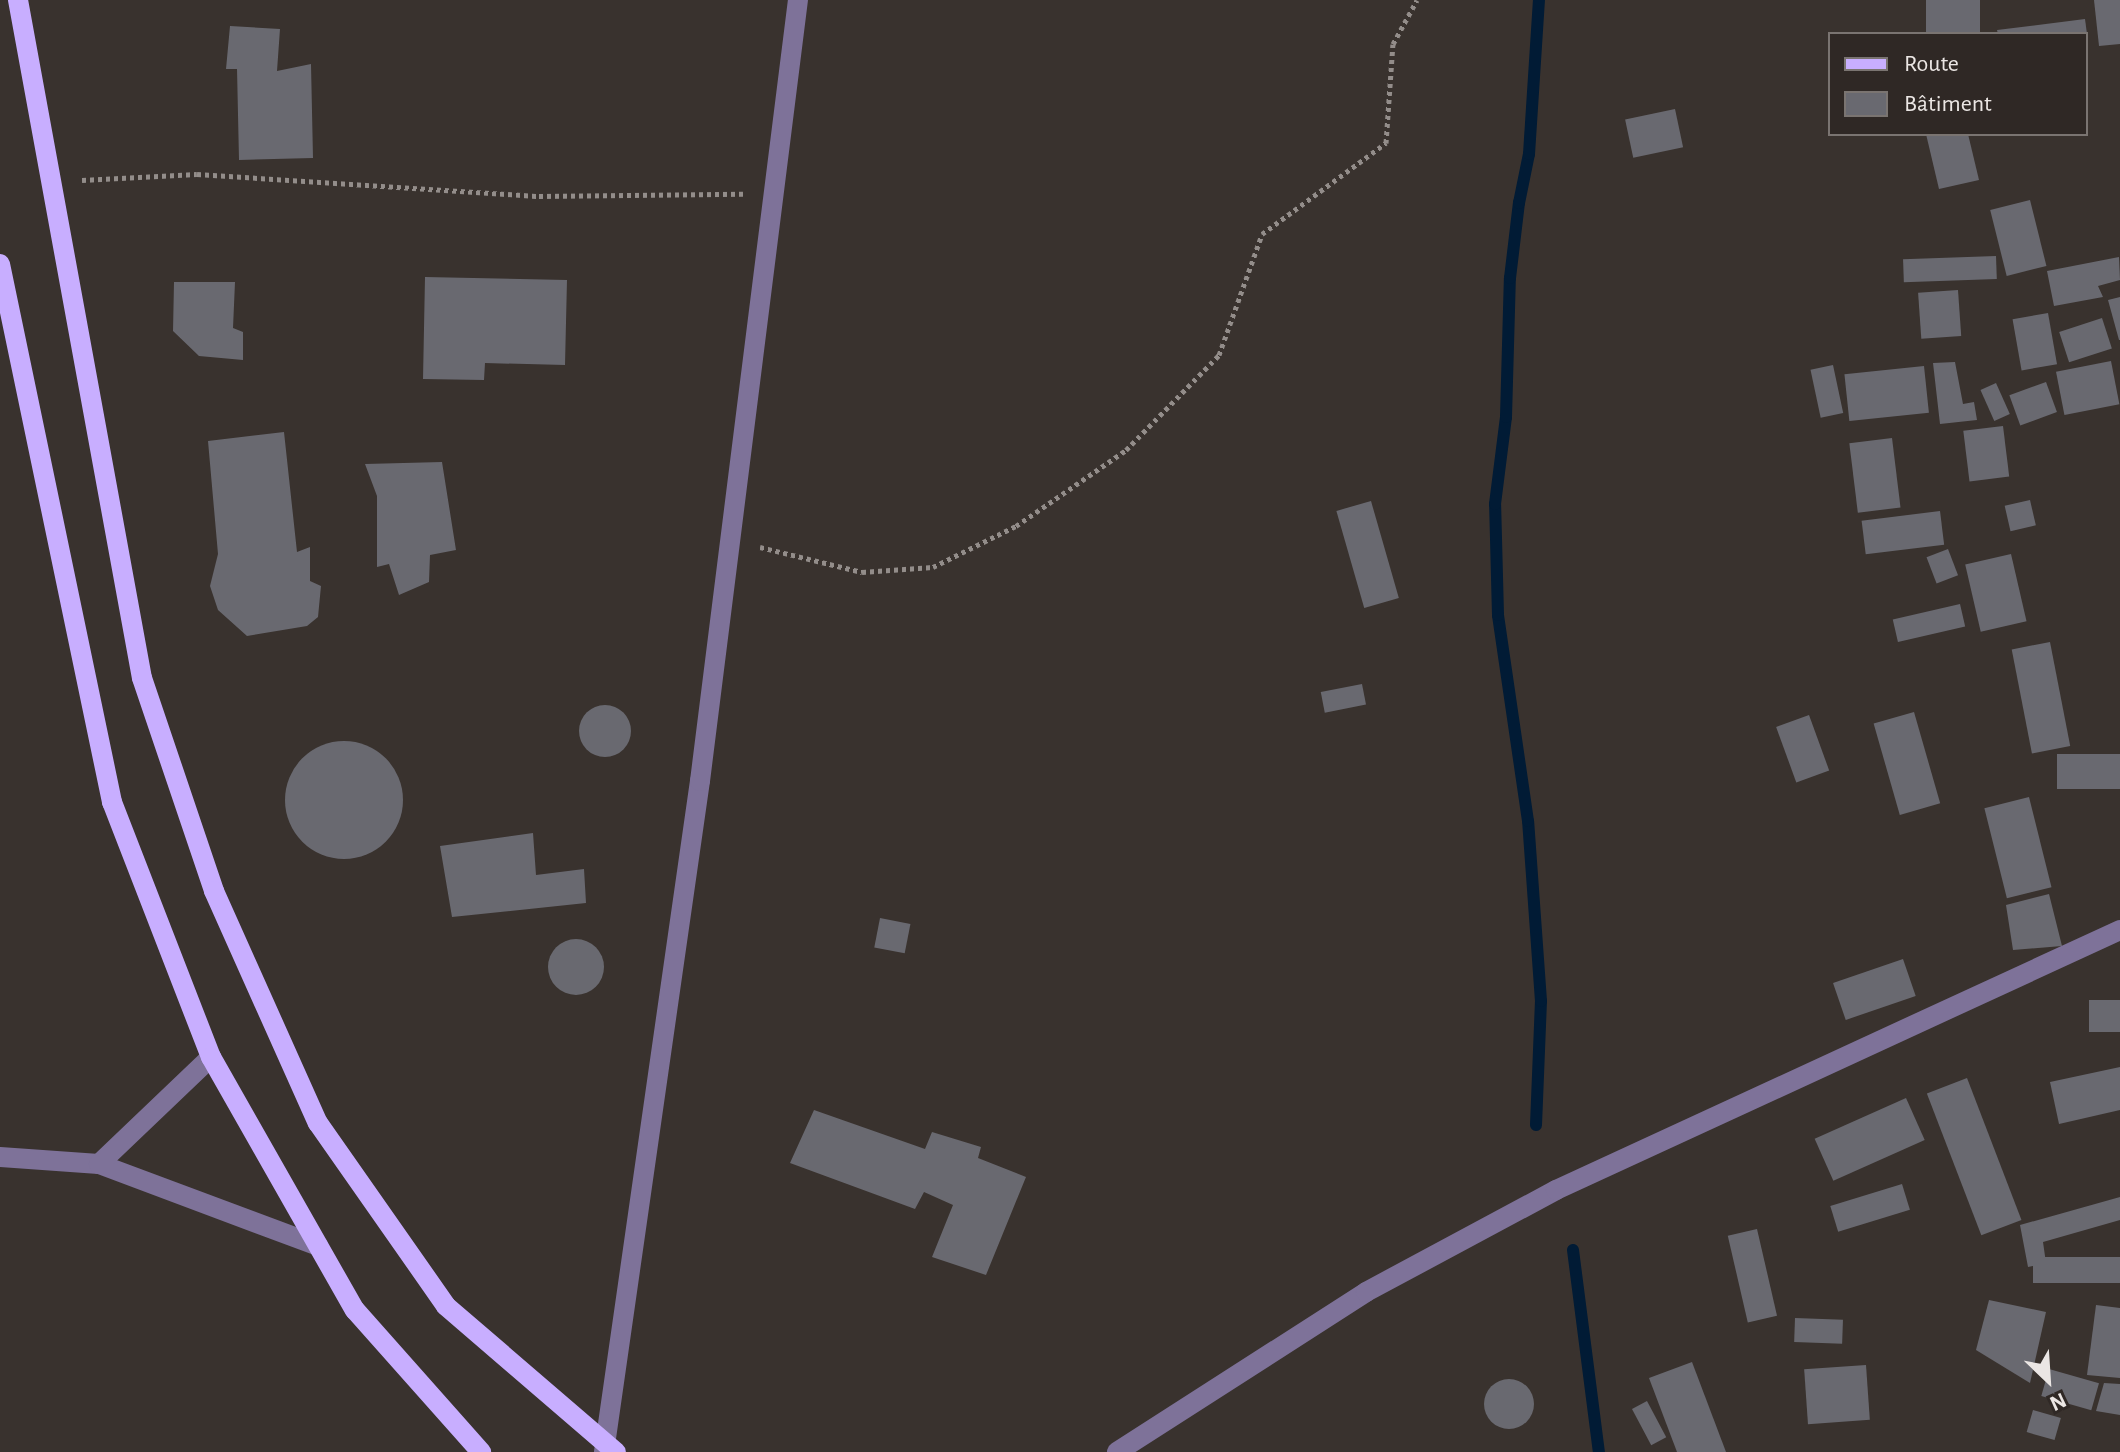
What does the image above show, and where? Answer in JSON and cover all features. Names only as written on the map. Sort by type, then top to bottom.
[{"type":"main road","points":[[18,0],[142,678],[214,891],[318,1123],[446,1306],[609,1449]]},
{"type":"main road","points":[[0,264],[112,802],[211,1057],[355,1310],[481,1452]]},
{"type":"street","points":[[609,1449],[731,537],[798,0]]},
{"type":"street","points":[[1117,1452],[1366,1292],[1556,1190],[2120,930]]},
{"type":"street","points":[[99,1164],[211,1057]]},
{"type":"street","points":[[0,1157],[99,1164],[318,1246]]},
{"type":"path","points":[[731,537],[767,550],[862,572],[933,567],[1016,526],[1126,450],[1219,355],[1262,234],[1386,143],[1393,44],[1417,0]]},
{"type":"path","points":[[51,182],[197,174],[539,196],[772,193]]},
{"type":"building","points":[[1926,0],[1980,0],[1980,32],[1926,32]]},
{"type":"building","points":[[2094,0],[2120,0],[2120,44],[2099,46]]},
{"type":"building","points":[[2085,19],[2087,32],[1998,32]]},
{"type":"building","points":[[230,26],[280,29],[277,71],[311,64],[313,158],[239,160],[237,69],[226,69]]},
{"type":"building","points":[[1675,109],[1683,147],[1633,158],[1625,120]]},
{"type":"building","points":[[1926,136],[1968,136],[1979,180],[1939,189]]},
{"type":"building","points":[[2030,200],[2046,266],[2007,276],[1990,210]]},
{"type":"building","points":[[1996,256],[1997,279],[1904,282],[1903,259]]},
{"type":"building","points":[[2119,257],[2120,280],[2098,286],[2103,297],[2054,306],[2047,271]]},
{"type":"building","points":[[425,277],[567,280],[565,365],[485,363],[484,380],[423,379]]},
{"type":"building","points":[[174,282],[235,282],[233,328],[243,332],[243,360],[199,356],[173,331]]},
{"type":"building","points":[[1958,290],[1961,336],[1921,339],[1918,293]]},
{"type":"building","points":[[2120,297],[2120,340],[2119,340],[2108,300]]},
{"type":"building","points":[[2048,313],[2057,364],[2022,370],[2013,319]]},
{"type":"building","points":[[2102,318],[2112,348],[2069,362],[2059,332]]},
{"type":"building","points":[[2111,361],[2119,404],[2064,415],[2056,372]]},
{"type":"building","points":[[1955,362],[1963,404],[1974,402],[1977,420],[1940,424],[1933,363]]},
{"type":"building","points":[[1833,365],[1843,413],[1821,418],[1811,370]]},
{"type":"building","points":[[1924,366],[1929,413],[1849,421],[1844,374]]},
{"type":"building","points":[[2046,382],[2057,412],[2020,425],[2009,395]]},
{"type":"building","points":[[1996,383],[2010,414],[1994,421],[1980,390]]},
{"type":"building","points":[[2003,426],[2009,477],[1970,481],[1963,431]]},
{"type":"building","points":[[284,432],[297,552],[310,547],[310,581],[321,586],[318,617],[307,626],[247,636],[218,610],[210,586],[218,554],[208,441]]},
{"type":"building","points":[[1892,438],[1901,507],[1858,513],[1849,443]]},
{"type":"building","points":[[442,462],[456,550],[430,555],[429,582],[399,595],[389,564],[377,567],[377,496],[365,464]]},
{"type":"building","points":[[2030,500],[2036,525],[2011,531],[2005,506]]},
{"type":"building","points":[[1371,501],[1399,598],[1364,608],[1336,511]]},
{"type":"building","points":[[1940,511],[1944,545],[1866,554],[1862,521]]},
{"type":"building","points":[[1948,549],[1958,575],[1937,583],[1927,557]]},
{"type":"building","points":[[2011,554],[2027,621],[1981,632],[1965,565]]},
{"type":"building","points":[[1960,604],[1965,626],[1898,642],[1893,620]]},
{"type":"building","points":[[2050,642],[2070,746],[2032,753],[2012,649]]},
{"type":"building","points":[[1362,684],[1366,705],[1325,713],[1321,692]]},
{"type":"building","points":[[605,705],[623,713],[631,731],[623,749],[605,757],[587,749],[579,731],[587,713]]},
{"type":"building","points":[[1914,712],[1940,803],[1900,815],[1874,724]]},
{"type":"building","points":[[1809,715],[1829,770],[1796,782],[1776,727]]},
{"type":"building","points":[[344,741],[367,745],[386,758],[399,777],[403,800],[399,823],[386,842],[367,855],[344,859],[321,855],[302,842],[289,823],[285,800],[289,777],[302,758],[321,745]]},
{"type":"building","points":[[2057,754],[2120,754],[2120,789],[2057,789]]},
{"type":"building","points":[[2029,797],[2051,887],[2007,898],[1984,808]]},
{"type":"building","points":[[533,833],[536,875],[584,869],[586,903],[452,917],[440,846]]},
{"type":"building","points":[[2049,894],[2062,946],[2013,950],[2006,905]]},
{"type":"building","points":[[880,918],[910,924],[905,953],[874,947]]},
{"type":"building","points":[[576,939],[596,947],[604,967],[596,987],[576,995],[556,987],[548,967],[556,947]]},
{"type":"building","points":[[1903,959],[1916,996],[1846,1020],[1833,983]]},
{"type":"building","points":[[2089,1000],[2120,1000],[2120,1032],[2089,1032]]},
{"type":"building","points":[[2120,1067],[2120,1110],[2059,1124],[2050,1082]]},
{"type":"building","points":[[1967,1078],[2021,1220],[1981,1235],[1927,1093]]},
{"type":"building","points":[[1906,1098],[1925,1140],[1833,1181],[1815,1139]]},
{"type":"building","points":[[814,1110],[925,1149],[932,1132],[981,1147],[978,1158],[1026,1177],[986,1275],[932,1257],[953,1205],[924,1192],[915,1209],[790,1163]]},
{"type":"building","points":[[1902,1184],[1910,1210],[1838,1232],[1830,1206]]},
{"type":"building","points":[[2120,1197],[2120,1220],[2043,1242],[2046,1263],[2028,1267],[2020,1225]]},
{"type":"building","points":[[1757,1229],[1777,1316],[1748,1322],[1728,1236]]},
{"type":"building","points":[[2033,1257],[2120,1257],[2120,1283],[2033,1283]]},
{"type":"building","points":[[1989,1300],[2046,1312],[2030,1383],[1976,1350]]},
{"type":"building","points":[[2096,1305],[2120,1308],[2120,1378],[2087,1375]]},
{"type":"building","points":[[1795,1318],[1843,1320],[1842,1344],[1794,1342]]},
{"type":"building","points":[[1692,1362],[1726,1452],[1677,1452],[1649,1378]]},
{"type":"building","points":[[1866,1365],[1870,1420],[1808,1424],[1804,1369]]},
{"type":"building","points":[[2049,1369],[2099,1383],[2091,1410],[2041,1396]]},
{"type":"building","points":[[1509,1379],[1527,1386],[1534,1404],[1527,1422],[1509,1429],[1491,1422],[1484,1404],[1491,1386]]},
{"type":"building","points":[[2104,1383],[2120,1384],[2120,1415],[2096,1411]]},
{"type":"building","points":[[1647,1401],[1666,1437],[1651,1445],[1632,1409]]},
{"type":"building","points":[[2033,1410],[2061,1418],[2055,1440],[2027,1432]]},
{"type":"waterway","points":[[1536,1125],[1541,1001],[1528,821],[1498,615],[1495,504],[1506,417],[1510,278],[1519,203],[1529,154],[1539,0]]},
{"type":"waterway","points":[[1573,1250],[1599,1452]]}]
